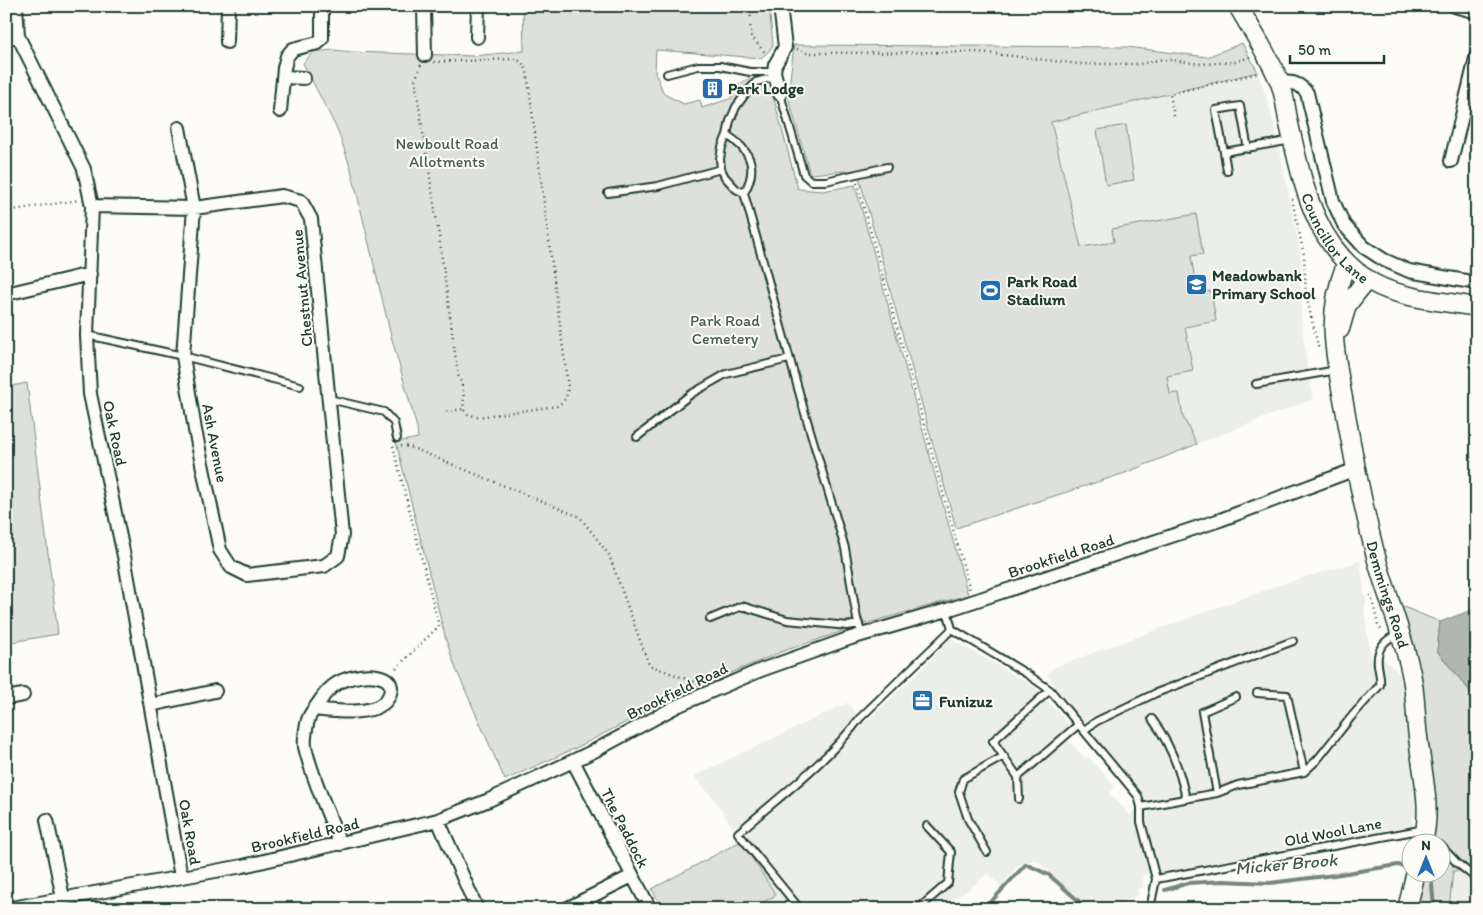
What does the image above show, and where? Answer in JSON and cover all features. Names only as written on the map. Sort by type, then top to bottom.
[{"type":"street","name":"Oak Road","points":[[16,6],[12,37],[84,169],[91,202],[87,336],[90,394],[124,556],[181,877]]},
{"type":"street","points":[[228,6],[228,42]]},
{"type":"street","points":[[280,111],[287,56],[293,48],[318,43],[322,38],[322,6]]},
{"type":"street","points":[[424,6],[424,58]]},
{"type":"street","points":[[476,37],[478,6]]},
{"type":"street","points":[[780,6],[785,47],[774,71],[780,94]]},
{"type":"street","name":"Councillor Lane","points":[[1238,6],[1276,76],[1312,211],[1324,234],[1346,264],[1375,284],[1400,293],[1477,307]]},
{"type":"street","points":[[1454,6],[1477,12]]},
{"type":"street","points":[[1451,161],[1477,54]]},
{"type":"street","name":"Councillor Lane","points":[[1276,76],[1302,86],[1307,94],[1333,201],[1344,224],[1364,247],[1384,260],[1409,271],[1477,283]]},
{"type":"street","points":[[284,77],[304,78]]},
{"type":"street","name":"Ash Avenue","points":[[179,128],[194,208],[183,356],[195,430],[220,550],[231,567],[247,575],[324,566],[338,556]]},
{"type":"street","name":"Chestnut Avenue","points":[[91,202],[194,208],[282,196],[301,201],[312,219],[342,535],[338,556]]},
{"type":"street","name":"Demmings Road","points":[[1346,264],[1335,297],[1332,327],[1333,368],[1378,565],[1401,633],[1412,674],[1430,832]]},
{"type":"street","points":[[6,294],[90,274]]},
{"type":"street","name":"Demmings Road","points":[[1333,368],[1347,305],[1367,279]]},
{"type":"street","name":"Brookfield Road","points":[[6,909],[243,866],[438,820],[489,800],[573,762],[677,706],[861,629],[947,610],[1220,520],[1356,469]]},
{"type":"street","points":[[314,709],[346,712],[366,710],[379,706],[389,698],[392,688],[389,680],[382,676],[363,676],[347,679],[328,689],[314,709],[308,720],[305,745],[340,844]]},
{"type":"street","points":[[150,705],[215,692]]},
{"type":"street","points":[[6,698],[23,695]]},
{"type":"street","name":"The Paddock","points":[[573,762],[650,909]]},
{"type":"street","points":[[47,820],[63,898]]},
{"type":"street","points":[[438,820],[478,909]]},
{"type":"street","points":[[566,909],[632,876]]},
{"type":"street","points":[[1407,908],[1414,882]]},
{"type":"lane","points":[[667,74],[698,66],[720,66],[750,72],[774,71]]},
{"type":"lane","points":[[744,193],[730,184],[721,169],[720,159],[730,121],[736,108],[756,82],[774,71]]},
{"type":"lane","points":[[780,94],[804,175],[811,181],[826,181],[887,167]]},
{"type":"lane","points":[[1227,171],[1216,110],[1240,106],[1248,149]]},
{"type":"lane","points":[[710,619],[742,606],[787,620],[861,629],[845,548],[789,359],[744,193],[751,179],[750,160],[746,150],[727,135]]},
{"type":"lane","points":[[1224,152],[1293,140]]},
{"type":"lane","points":[[608,193],[658,186],[721,169]]},
{"type":"lane","points":[[87,336],[183,356],[300,386]]},
{"type":"lane","points":[[637,437],[691,394],[726,374],[789,359]]},
{"type":"lane","points":[[1256,384],[1333,368]]},
{"type":"lane","points":[[329,399],[384,412],[394,423],[397,438]]},
{"type":"lane","points":[[947,610],[952,629],[1050,690],[1138,796],[1141,807],[1141,822],[1155,882],[1150,909]]},
{"type":"lane","points":[[800,909],[738,833],[830,753],[860,718],[952,629]]},
{"type":"lane","points":[[1141,807],[1217,793],[1238,785],[1304,772],[1317,760],[1352,716],[1380,685],[1378,664],[1382,644],[1401,633]]},
{"type":"lane","points":[[1084,730],[1097,721],[1156,693],[1293,641]]},
{"type":"lane","points":[[1019,799],[1018,777],[993,741],[1050,690]]},
{"type":"lane","points":[[1258,693],[1287,695],[1304,772]]},
{"type":"lane","points":[[1217,793],[1202,712],[1236,697]]},
{"type":"lane","points":[[1152,719],[1172,750],[1183,783],[1186,799]]},
{"type":"lane","points":[[1018,777],[1078,724]]},
{"type":"lane","points":[[987,852],[968,819],[960,792],[963,779],[1004,756]]},
{"type":"lane","points":[[918,909],[948,883],[951,852],[927,826]]},
{"type":"lane","name":"Old Wool Lane","points":[[1155,882],[1400,844]]},
{"type":"lane","points":[[1450,857],[1477,879]]},
{"type":"path","points":[[751,6],[750,35],[774,71]]},
{"type":"path","points":[[785,47],[794,48],[806,53],[979,52],[1087,64],[1140,64],[1164,59],[1201,64],[1235,62],[1264,52]]},
{"type":"path","points":[[424,58],[514,59],[520,60],[524,64],[526,72],[568,387],[567,396],[557,406],[476,417],[468,414],[463,409],[464,393],[458,375],[438,226],[415,80],[424,58]]},
{"type":"path","points":[[1174,116],[1170,94],[1276,76]]},
{"type":"path","points":[[854,174],[974,601]]},
{"type":"path","points":[[1290,192],[1304,255],[1306,295],[1333,368]]},
{"type":"path","points":[[6,211],[91,202]]},
{"type":"path","points":[[444,412],[463,409]]},
{"type":"path","points":[[386,678],[439,626],[393,446],[392,439],[397,438]]},
{"type":"path","points":[[393,446],[410,447],[580,516],[609,555],[649,665],[694,682],[700,696]]},
{"type":"shaded area","name":"Meadowbank Primary School","points":[[1258,72],[1269,105],[1278,142],[1301,255],[1301,317],[1313,399],[1135,468],[1051,122]]},
{"type":"shaded area","points":[[1360,561],[1371,660],[1384,659],[1403,677],[1420,809],[1420,814],[1412,817],[1413,825],[1142,876],[1144,887],[1137,890],[1139,895],[1103,909],[1077,909],[1083,905],[1038,861],[1034,860],[1017,866],[1001,887],[988,873],[968,890],[937,909],[763,909],[759,904],[776,895],[716,802],[694,776],[847,703],[865,723],[924,667],[950,638],[1035,687],[1070,726],[1062,734],[1086,759],[1089,757],[1115,787],[1109,793],[1130,815],[1142,802],[1089,737],[1047,674],[1055,667],[1282,584]]},
{"type":"shaded area","points":[[1477,608],[1477,696],[1473,695],[1437,651],[1440,622]]},
{"type":"shaded area","points":[[1450,860],[1469,863],[1477,867],[1477,909],[1448,909]]},
{"type":"green space","points":[[523,6],[769,6],[773,45],[761,58],[656,50],[655,72],[664,94],[684,104],[700,100],[702,108],[732,98],[730,91],[749,78],[772,92],[798,189],[823,191],[855,185],[968,595],[864,624],[862,618],[847,621],[849,629],[781,652],[700,686],[578,747],[505,780],[456,669],[446,640],[396,442],[418,438],[417,428],[391,336],[351,169],[338,131],[303,63],[313,52],[334,50],[473,56],[524,51]]},
{"type":"green space","points":[[1242,43],[1258,72],[1051,122],[1081,247],[1114,242],[1112,229],[1196,214],[1203,254],[1191,256],[1197,293],[1211,291],[1216,321],[1185,327],[1193,371],[1167,376],[1170,394],[1179,393],[1183,417],[1197,444],[1125,473],[956,528],[857,170],[810,174],[788,96],[794,45],[1127,47],[1207,57]]},
{"type":"green space","points":[[1126,125],[1134,180],[1106,185],[1097,130]]},
{"type":"green space","points":[[27,383],[58,634],[6,643],[6,387]]},
{"type":"green space","points":[[1390,601],[1440,622],[1437,651],[1473,695],[1477,696],[1477,864],[1471,861],[1467,871],[1453,871],[1449,909],[1407,909],[1414,882],[1450,882],[1450,832],[1425,832],[1427,819]]},
{"type":"green space","points":[[741,841],[776,895],[751,909],[662,909],[652,889]]},
{"type":"waterway","name":"Micker Brook","points":[[981,909],[989,904],[1026,864],[1049,875],[1081,903]]},
{"type":"waterway","name":"Micker Brook","points":[[1165,890],[1188,883],[1223,881],[1270,883],[1400,866]]},
{"type":"waterway","name":"Micker Brook","points":[[1432,882],[1434,909]]},
{"type":"place","name":"Park Lodge","points":[[712,88]]},
{"type":"place","name":"Meadowbank Primary School","points":[[1196,284]]},
{"type":"place","name":"Park Road Stadium","points":[[991,290]]},
{"type":"place","name":"Funizuz","points":[[923,701]]},
{"type":"park label","name":"Newboult Road Allotments","points":[[447,152]]},
{"type":"park label","name":"Park Road Cemetery","points":[[725,329]]}]
